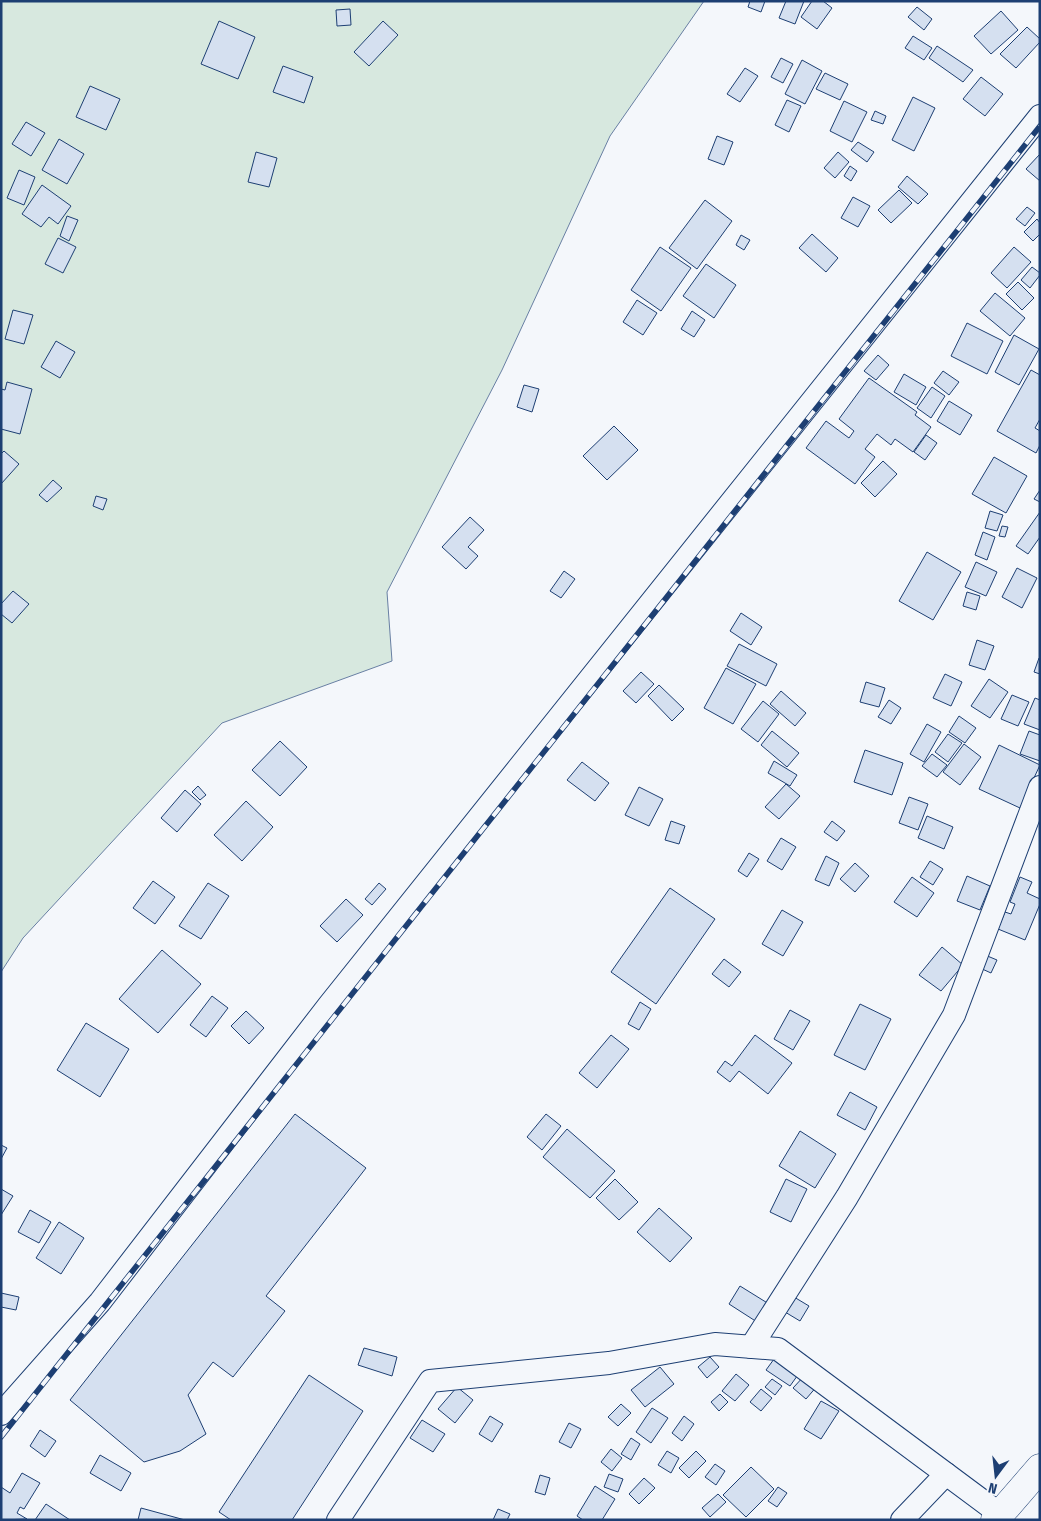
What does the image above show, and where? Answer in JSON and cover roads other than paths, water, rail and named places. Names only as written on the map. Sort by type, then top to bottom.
[{"type":"main road","points":[[997,1517],[1040,1468]]},
{"type":"street","points":[[1,1414],[100,1302],[335,997],[1040,116]]},
{"type":"street","points":[[751,1347],[847,1197],[954,1015],[1040,787]]},
{"type":"street","points":[[338,1520],[430,1381],[609,1363],[715,1344],[778,1349],[946,1474],[997,1517]]},
{"type":"street","points":[[902,1520],[946,1474]]},
{"type":"railway","points":[[1,1437],[1040,126]]}]
